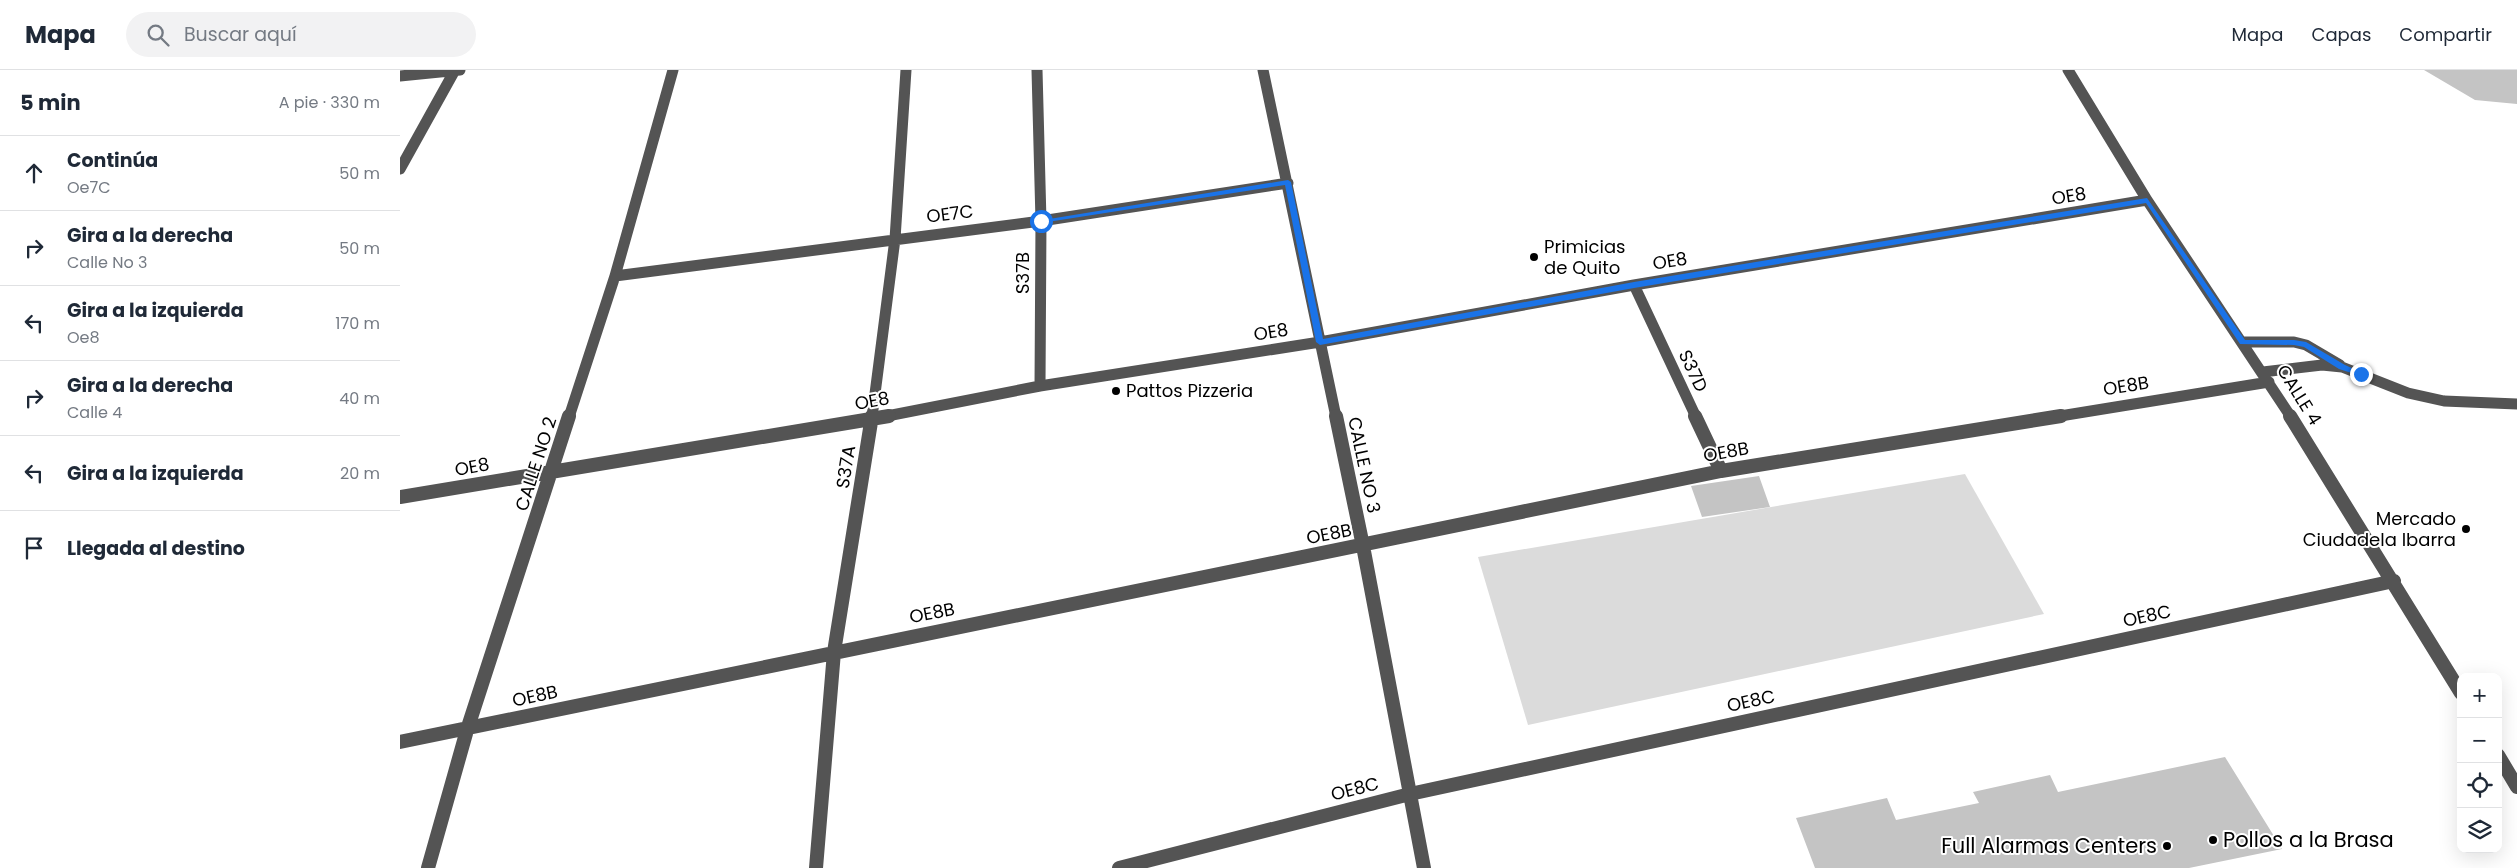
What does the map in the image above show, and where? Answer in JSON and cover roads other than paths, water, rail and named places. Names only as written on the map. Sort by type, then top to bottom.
[{"type":"street","points":[[400,76],[456,70]]},
{"type":"street","points":[[400,169],[456,70]]},
{"type":"street","name":"CALLE NO 2","points":[[428,868],[467,730],[615,276],[673,70]]},
{"type":"street","name":"S37A","points":[[816,868],[834,652],[872,419],[895,239],[906,70]]},
{"type":"street","name":"S37B","points":[[1037,70],[1041,221],[1040,386]]},
{"type":"street","name":"CALLE NO 3","points":[[1264,70],[1363,546],[1424,868]]},
{"type":"street","name":"CALLE 4","points":[[2068,70],[2147,200],[2266,377],[2394,581],[2457,686]]},
{"type":"street","points":[[400,146],[414,144]]},
{"type":"street","name":"OE7C","points":[[615,276],[1041,221],[1288,182]]},
{"type":"street","name":"OE8","points":[[400,497],[553,470],[872,419],[1040,386],[1320,342],[1634,285],[2147,200]]},
{"type":"street","name":"S37D","points":[[1634,285],[1721,471]]},
{"type":"street","points":[[2243,342],[2294,342],[2306,345],[2342,367],[2408,393],[2444,401],[2517,404]]},
{"type":"street","name":"OE8B","points":[[400,742],[467,730],[834,652],[1363,546],[1721,471],[2266,377],[2322,365],[2342,367]]},
{"type":"street","name":"OE8C","points":[[1119,868],[1410,794],[2394,581]]},
{"type":"street","points":[[2502,762],[2517,787]]},
{"type":"place","name":"Primicias de Quito","points":[[1534,257]]},
{"type":"place","name":"Pattos Pizzeria","points":[[1116,391]]},
{"type":"place","name":"Mercado Ciudadela Ibarra","points":[[2466,529]]},
{"type":"place","name":"Pollos a la Brasa","points":[[2213,840]]},
{"type":"place","name":"Full Alarmas Centers","points":[[2167,846]]}]
